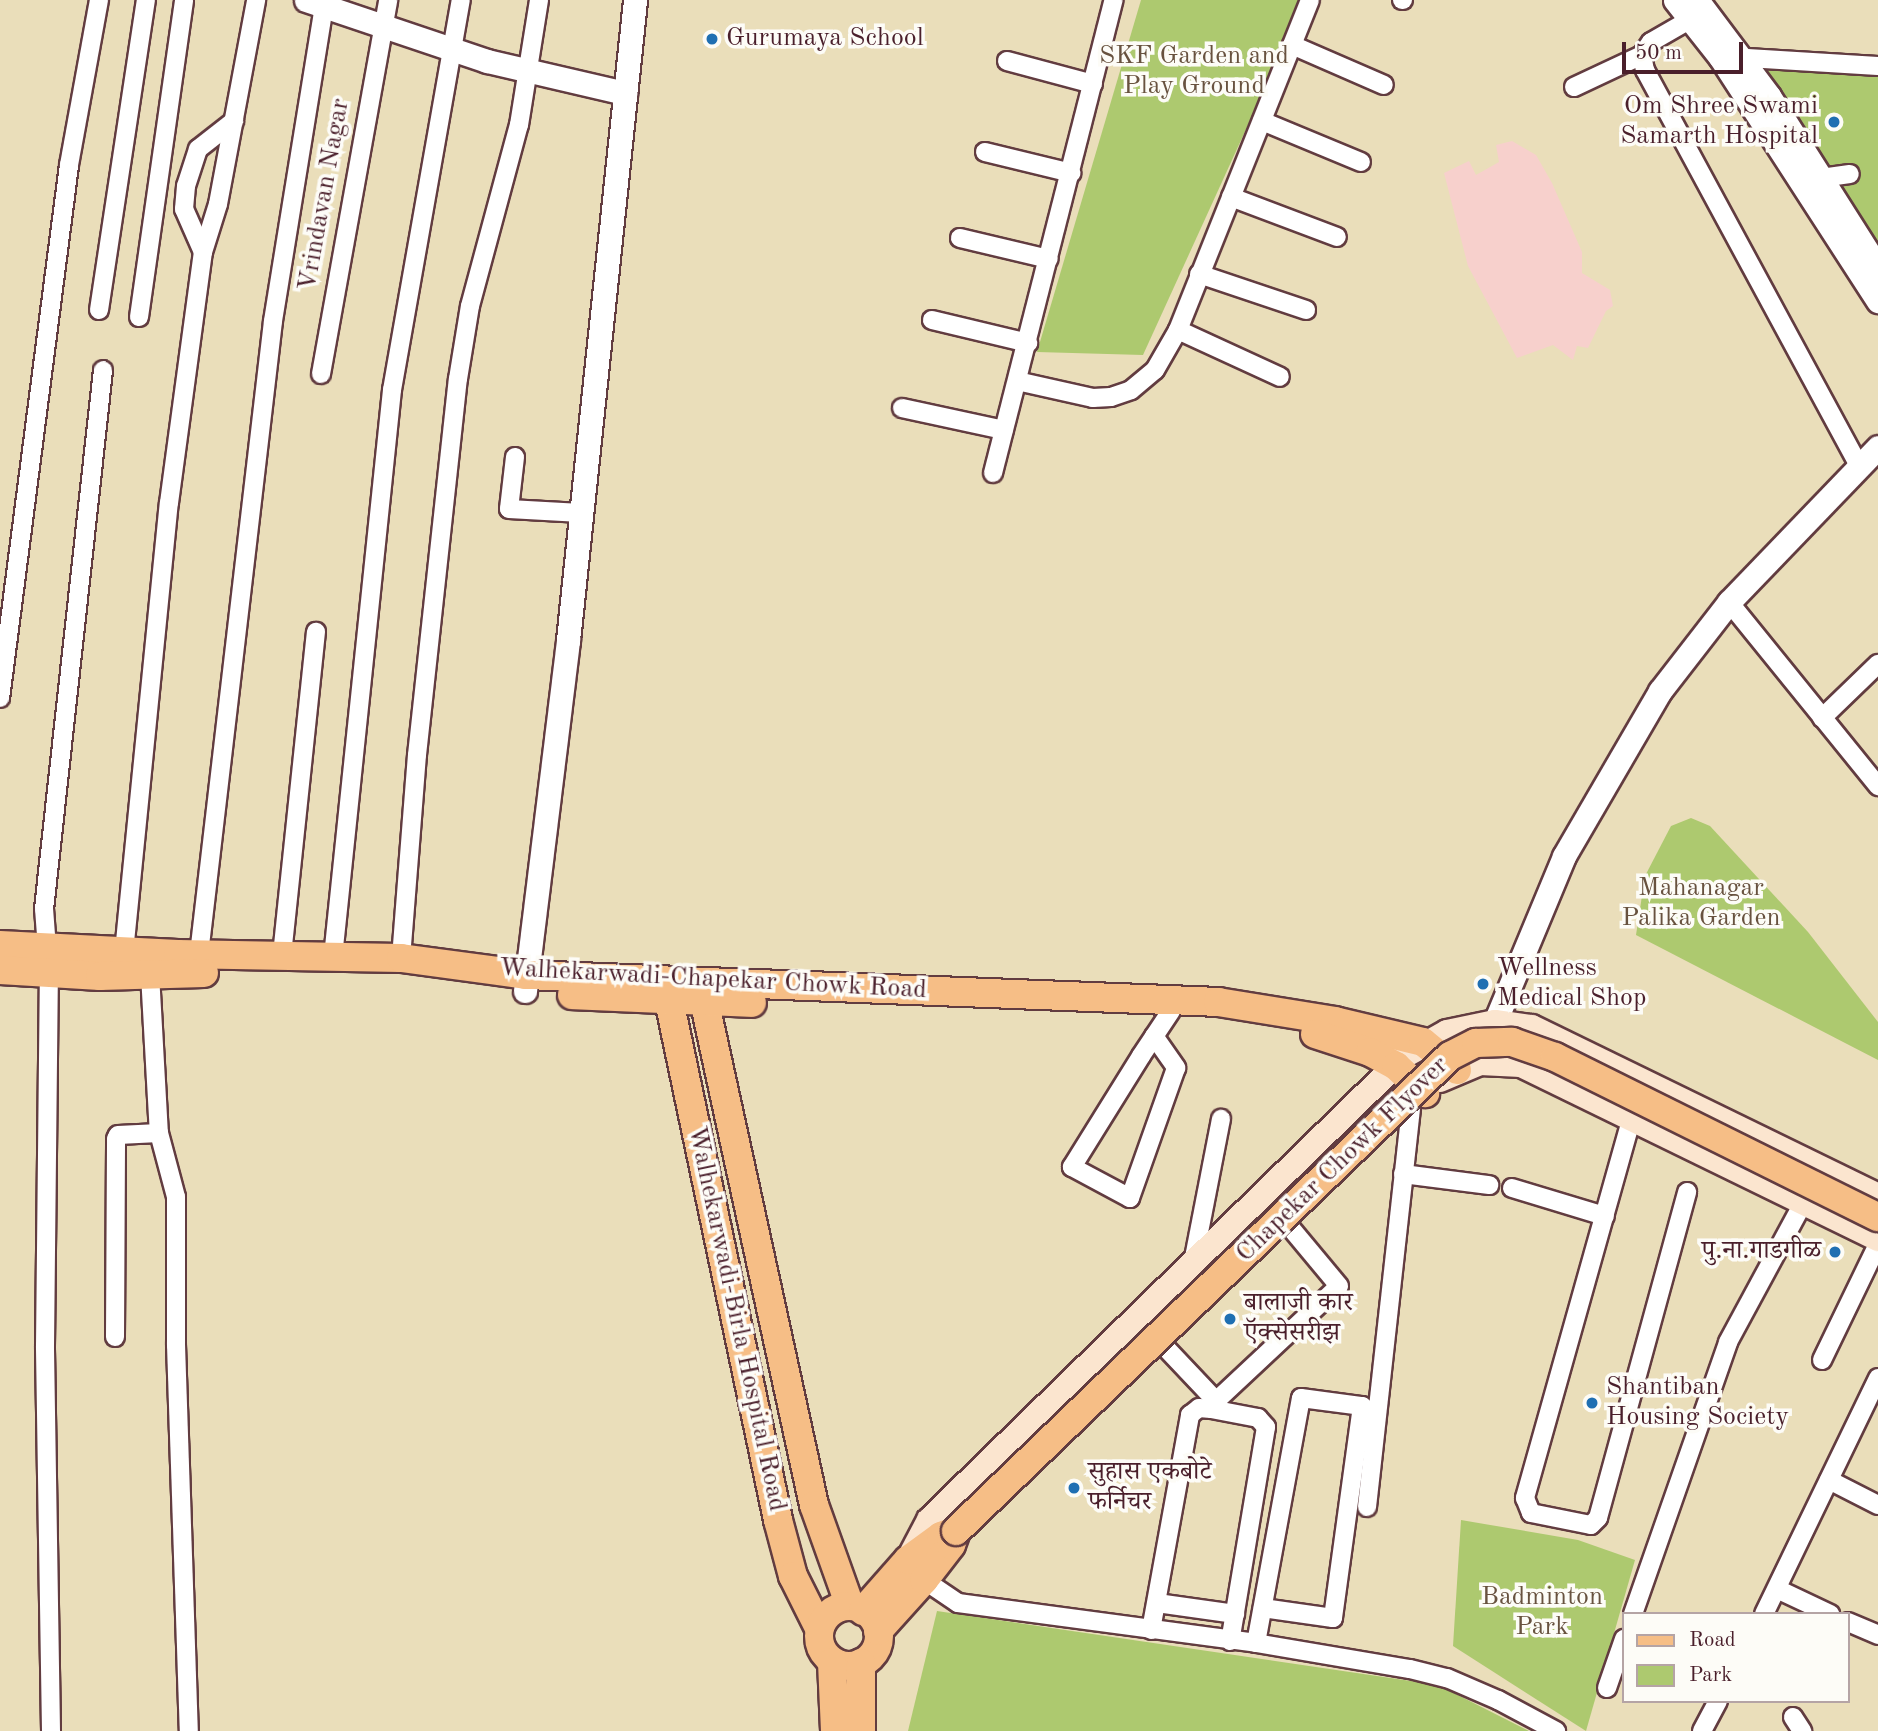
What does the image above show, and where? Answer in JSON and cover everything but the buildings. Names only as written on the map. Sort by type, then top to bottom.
[{"type":"main road","name":"Walhekarwadi-Chapekar Chowk Road","points":[[0,945],[46,961],[150,974],[446,970]]},
{"type":"main road","name":"Walhekarwadi-Chapekar Chowk Road","points":[[0,970],[46,961],[124,952],[401,958],[446,970],[526,983],[667,992],[1171,1011],[1275,1025],[1370,1052],[1396,1066],[1418,1100]]},
{"type":"main road","name":"Walhekarwadi-Birla Hospital Road","points":[[667,992],[778,1520],[793,1576],[819,1628]]},
{"type":"main road","name":"Walhekarwadi-Chapekar Chowk Road","points":[[702,993],[1218,1002],[1335,1021],[1423,1042]]},
{"type":"main road","name":"Walhekarwadi-Birla Hospital Road","points":[[702,993],[814,1505],[864,1616]]},
{"type":"main road","points":[[1878,1196],[1563,1039],[1532,1027],[1495,1022],[1423,1042],[929,1520],[920,1571],[939,1568],[1418,1100],[1457,1070],[1496,1062],[1539,1072],[1804,1201],[1878,1242]]},
{"type":"main road","points":[[1423,1042],[1457,1070]]},
{"type":"main road","name":"Chapekar Chowk Flyover","points":[[864,1616],[920,1571],[941,1536],[956,1531],[1450,1056],[1476,1043],[1512,1042],[1555,1057],[1878,1217]]},
{"type":"main road","points":[[832,1662],[861,1663],[877,1653],[864,1616],[834,1609],[819,1628],[818,1643],[832,1662],[835,1731]]},
{"type":"main road","points":[[861,1663],[861,1731]]},
{"type":"street","points":[[0,698],[69,166],[99,0]]},
{"type":"street","points":[[99,310],[146,0]]},
{"type":"street","points":[[139,317],[184,0]]},
{"type":"street","points":[[124,952],[169,503],[203,252],[218,204],[256,0]]},
{"type":"street","name":"Vrindavan Nagar","points":[[321,374],[388,0]]},
{"type":"street","points":[[333,957],[392,390],[461,0]]},
{"type":"street","points":[[401,958],[417,755],[458,379],[470,306],[506,185],[539,0]]},
{"type":"street","points":[[526,983],[581,513],[635,0]]},
{"type":"street","points":[[993,473],[1114,0]]},
{"type":"street","points":[[1017,381],[1093,398],[1111,397],[1130,390],[1155,370],[1178,330],[1310,0]]},
{"type":"street","points":[[1675,0],[1694,10],[1731,57],[1821,178],[1878,268]]},
{"type":"street","points":[[199,954],[273,321],[315,3],[451,48],[625,93]]},
{"type":"street","points":[[1574,87],[1642,55],[1651,42],[1694,10]]},
{"type":"street","points":[[1292,46],[1384,85]]},
{"type":"street","points":[[1642,55],[1645,70],[1859,466]]},
{"type":"street","points":[[1731,57],[1878,66]]},
{"type":"street","points":[[1731,57],[1878,301]]},
{"type":"street","points":[[1007,61],[1093,84]]},
{"type":"street","points":[[203,252],[184,209],[187,177],[198,149],[234,121]]},
{"type":"street","points":[[1262,121],[1361,162]]},
{"type":"street","points":[[985,152],[1071,173]]},
{"type":"street","points":[[1821,178],[1850,174]]},
{"type":"street","points":[[1231,197],[1337,237]]},
{"type":"street","points":[[960,238],[1049,259]]},
{"type":"street","points":[[1199,274],[1306,310]]},
{"type":"street","points":[[932,320],[1028,343]]},
{"type":"street","points":[[1178,330],[1280,377]]},
{"type":"street","points":[[51,1731],[45,1346],[47,863],[103,370]]},
{"type":"street","points":[[902,408],[1004,430]]},
{"type":"street","points":[[1496,1062],[1495,1022],[1564,856],[1660,691],[1729,602],[1878,447]]},
{"type":"street","points":[[516,457],[509,509],[581,513]]},
{"type":"street","points":[[1729,602],[1878,786]]},
{"type":"street","points":[[282,954],[316,632]]},
{"type":"street","points":[[1822,718],[1878,664]]},
{"type":"street","points":[[150,974],[159,1133],[176,1197],[176,1345],[189,1731]]},
{"type":"street","points":[[1154,1036],[1176,1068],[1130,1198],[1072,1167],[1154,1036],[1171,1011]]},
{"type":"street","points":[[1367,1507],[1403,1174],[1418,1100]]},
{"type":"street","points":[[1632,1117],[1525,1499],[1531,1513],[1591,1524],[1598,1518],[1687,1192]]},
{"type":"street","points":[[1193,1263],[1221,1119]]},
{"type":"street","points":[[115,1337],[117,1139],[118,1135],[159,1133]]},
{"type":"street","points":[[1634,1612],[1728,1342],[1822,1168]]},
{"type":"street","points":[[1403,1174],[1489,1185]]},
{"type":"street","points":[[1512,1188],[1605,1216]]},
{"type":"street","points":[[1165,1346],[1216,1401],[1339,1286],[1289,1226]]},
{"type":"street","points":[[1822,1360],[1878,1242]]},
{"type":"street","points":[[1765,1612],[1877,1384]]},
{"type":"street","points":[[1256,1643],[1301,1398],[1362,1406],[1333,1618],[1263,1608]]},
{"type":"street","points":[[1151,1630],[1190,1415],[1199,1408],[1211,1409],[1258,1418],[1266,1427],[1230,1641]]},
{"type":"street","points":[[1829,1480],[1878,1505]]},
{"type":"street","points":[[920,1571],[958,1604],[1256,1643],[1447,1678],[1556,1731]]},
{"type":"street","points":[[1777,1590],[1826,1612]]},
{"type":"street","points":[[1157,1603],[1235,1614]]},
{"type":"street","points":[[1850,1623],[1878,1635]]},
{"type":"street","points":[[1607,1688],[1622,1645]]},
{"type":"street","points":[[1702,1731],[1717,1703]]},
{"type":"shaded area","points":[[1512,141],[1536,155],[1552,183],[1582,252],[1582,273],[1610,290],[1613,306],[1606,311],[1588,348],[1577,346],[1573,360],[1553,345],[1517,358],[1468,266],[1444,173],[1469,161],[1476,175],[1499,162],[1496,145]]},
{"type":"green space","name":"SKF Garden and Play Ground","points":[[1141,0],[1305,0],[1143,355],[1037,352]]},
{"type":"green space","points":[[1753,60],[1878,68],[1878,247]]},
{"type":"green space","name":"Mahanagar Palika Garden","points":[[1691,818],[1710,826],[1808,932],[1878,1022],[1878,1060],[1636,935],[1645,876],[1671,826]]},
{"type":"green space","name":"Badminton Park","points":[[1461,1520],[1578,1540],[1635,1560],[1586,1731],[1453,1646]]},
{"type":"green space","points":[[937,1611],[1438,1685],[1529,1731],[908,1731]]},
{"type":"place","name":"Gurumaya School","points":[[712,39]]},
{"type":"place","name":"Om Shree Swami Samarth Hospital","points":[[1834,122]]},
{"type":"place","name":"Wellness Medical Shop","points":[[1483,984]]},
{"type":"place","name":"पु.ना.गाडगीळ","points":[[1835,1252]]},
{"type":"place","name":"बालाजी कार ऍक्सेसरीझ","points":[[1230,1319]]},
{"type":"place","name":"Shantiban Housing Society","points":[[1592,1403]]},
{"type":"place","name":"सुहास एकबोटे फर्निचर","points":[[1074,1488]]}]
